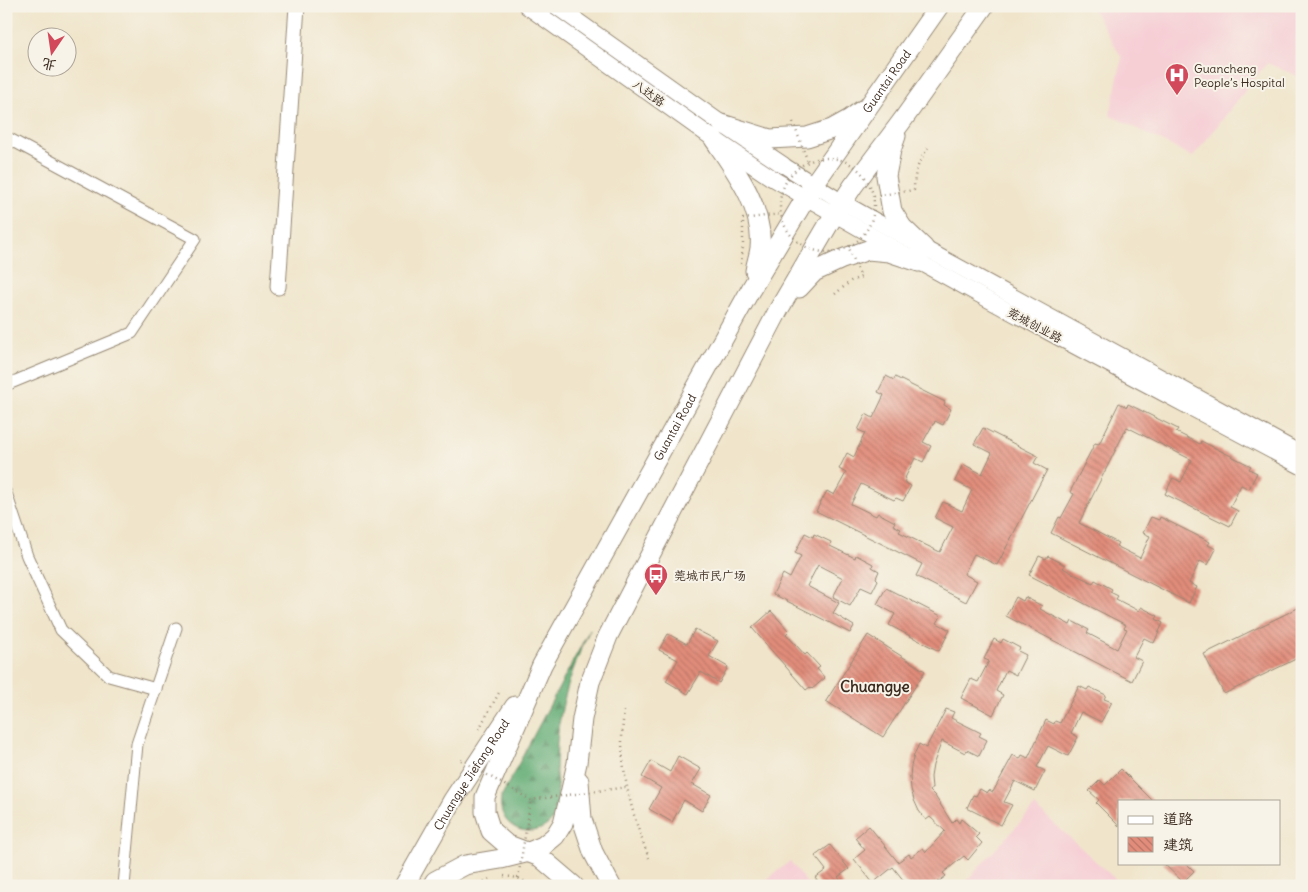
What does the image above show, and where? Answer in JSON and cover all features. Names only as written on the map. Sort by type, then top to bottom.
[{"type":"main road","name":"八达路","points":[[527,6],[718,132],[783,165]]},
{"type":"main road","name":"八达路","points":[[556,6],[718,132],[772,178]]},
{"type":"main road","name":"Guantai Road","points":[[573,885],[540,857],[506,844],[491,831],[484,812],[485,797],[542,666],[751,290],[810,191],[939,6]]},
{"type":"main road","points":[[499,868],[543,846],[555,836],[563,822],[577,763],[582,718],[590,682],[608,636],[779,310],[838,208],[852,186],[902,121],[984,6]]},
{"type":"main road","points":[[718,132],[770,139],[807,137],[832,129],[850,120],[873,102]]},
{"type":"main road","points":[[902,121],[891,150],[886,176],[892,211],[922,255]]},
{"type":"main road","points":[[718,132],[746,188],[759,224],[760,248],[751,290]]},
{"type":"main road","points":[[779,310],[814,272],[842,259],[868,250],[922,255]]},
{"type":"main road","name":"Chuangye Jiefang Road","points":[[404,886],[453,800],[542,666]]},
{"type":"main road","points":[[577,763],[582,819],[593,852],[611,886]]},
{"type":"main road","points":[[432,886],[435,881],[465,866],[533,868],[573,885]]},
{"type":"street","points":[[278,287],[297,6]]},
{"type":"street","points":[[6,136],[195,239],[132,333],[6,385]]},
{"type":"street","name":"莞城创业路","points":[[783,165],[810,191]]},
{"type":"street","name":"莞城创业路","points":[[772,178],[810,191],[922,255],[1302,454]]},
{"type":"street","name":"莞城创业路","points":[[922,255],[1032,324],[1302,467]]},
{"type":"street","points":[[6,493],[27,556],[61,630],[109,676],[156,689]]},
{"type":"street","points":[[124,886],[137,744],[176,628]]},
{"type":"path","points":[[794,122],[808,162]]},
{"type":"path","points":[[874,196],[914,190],[914,179],[919,161],[928,148]]},
{"type":"path","points":[[824,158],[836,159],[853,166],[866,179],[874,196],[874,214],[866,232],[850,248],[841,251],[825,253],[813,251],[798,244],[784,227],[779,210],[781,193],[792,173],[808,162],[824,158]]},
{"type":"path","points":[[741,264],[743,219],[780,214]]},
{"type":"path","points":[[835,294],[851,281],[861,277],[850,248]]},
{"type":"path","points":[[624,711],[622,741],[629,801],[649,858]]},
{"type":"path","points":[[461,760],[531,800],[627,787]]},
{"type":"path","points":[[518,878],[531,800]]},
{"type":"path","points":[[499,868],[504,876],[518,878],[534,886]]},
{"type":"path","points":[[475,886],[490,878]]},
{"type":"shaded area","name":"Guancheng People’s Hospital","points":[[1091,6],[1302,6],[1302,78],[1267,63],[1193,157],[1110,115],[1122,58]]},
{"type":"shaded area","points":[[1035,806],[1123,886],[962,886]]},
{"type":"shaded area","points":[[790,861],[809,886],[759,886]]},
{"type":"green space","points":[[590,629],[573,671],[561,714],[557,743],[556,773],[558,798],[556,812],[552,821],[545,827],[527,831],[518,829],[504,818],[501,797]]},
{"type":"building","points":[[886,376],[894,380],[895,377],[945,402],[944,405],[951,409],[943,425],[935,421],[923,442],[931,446],[923,462],[915,458],[905,478],[904,482],[911,486],[903,501],[896,498],[894,500],[861,484],[851,504],[876,516],[878,513],[895,522],[893,525],[901,529],[899,532],[940,552],[953,527],[935,518],[943,502],[962,511],[972,490],[955,481],[963,464],[982,474],[992,453],[974,444],[983,428],[1038,456],[1034,463],[1047,470],[997,565],[974,554],[964,574],[977,581],[966,602],[916,576],[922,564],[816,511],[827,491],[834,495],[846,473],[839,469],[847,453],[854,457],[865,433],[858,430],[866,414],[873,418],[884,395],[878,392]]},
{"type":"building","points":[[1119,403],[1127,407],[1128,404],[1178,429],[1176,432],[1200,444],[1201,441],[1251,466],[1249,469],[1257,473],[1249,489],[1241,485],[1230,507],[1238,511],[1230,526],[1165,494],[1173,478],[1181,482],[1192,460],[1127,427],[1079,523],[1118,543],[1116,546],[1140,558],[1150,536],[1143,533],[1151,517],[1159,520],[1160,517],[1210,542],[1208,545],[1216,549],[1208,565],[1200,561],[1189,583],[1197,587],[1189,603],[1051,533],[1074,494],[1070,492],[1095,443],[1099,444]]},
{"type":"building","points":[[805,533],[813,537],[814,534],[831,542],[830,546],[855,558],[856,555],[873,564],[872,567],[879,571],[876,578],[878,580],[872,592],[861,587],[850,606],[833,597],[843,578],[818,565],[807,586],[839,603],[833,613],[854,626],[850,633],[773,594],[783,574],[790,578],[801,556],[795,553]]},
{"type":"building","points":[[1039,556],[1046,559],[1048,556],[1065,565],[1063,568],[1070,572],[1093,583],[1095,580],[1112,589],[1110,592],[1118,596],[1116,599],[1139,611],[1141,607],[1158,616],[1156,619],[1163,623],[1154,643],[1144,638],[1134,657],[1142,661],[1132,681],[1006,616],[1016,597],[1023,601],[1025,597],[1042,606],[1040,609],[1070,625],[1072,621],[1089,630],[1087,633],[1117,649],[1127,629],[1124,628],[1126,625],[1029,575]]},
{"type":"building","points":[[886,588],[941,616],[937,623],[950,630],[939,651],[889,625],[895,614],[877,604]]},
{"type":"building","points":[[1302,606],[1302,656],[1224,694],[1204,654]]},
{"type":"building","points":[[771,611],[789,631],[786,634],[805,655],[807,653],[820,667],[817,669],[825,678],[812,689],[810,687],[806,690],[752,628]]},
{"type":"building","points":[[695,629],[718,641],[709,656],[728,667],[719,683],[701,672],[688,694],[666,681],[678,660],[659,650],[668,634],[687,644]]},
{"type":"building","points":[[868,635],[925,671],[883,737],[826,701]]},
{"type":"building","points":[[994,639],[1001,643],[1003,639],[1020,648],[1018,651],[1026,655],[1016,675],[1006,670],[996,691],[1003,695],[993,715],[961,698],[971,679],[978,682],[989,661],[984,659]]},
{"type":"building","points":[[1079,686],[1087,690],[1089,687],[1106,695],[1104,699],[1112,702],[1101,722],[1081,712],[1071,733],[1078,737],[1068,756],[1048,746],[1037,767],[1045,771],[1035,791],[1015,781],[1004,802],[1012,805],[1001,825],[967,808],[973,795],[976,796],[980,789],[987,793],[989,790],[993,792],[1013,755],[1020,759],[1022,755],[1028,758],[1046,720],[1054,724],[1055,721],[1060,723]]},
{"type":"building","points":[[946,709],[954,712],[951,718],[981,733],[979,736],[987,740],[979,756],[967,750],[965,753],[942,741],[933,765],[932,788],[930,791],[952,823],[956,819],[959,823],[961,819],[979,834],[976,837],[982,843],[968,860],[964,856],[943,873],[946,876],[933,886],[908,886],[893,867],[873,883],[854,859],[865,850],[855,838],[869,826],[898,862],[909,854],[911,857],[923,848],[926,852],[945,831],[930,817],[926,820],[919,811],[911,789],[910,777],[914,755],[919,744],[926,748]]},
{"type":"building","points":[[678,756],[701,769],[692,784],[711,795],[702,811],[684,800],[672,822],[649,809],[661,788],[642,777],[651,761],[670,772]]},
{"type":"building","points":[[1121,769],[1152,800],[1118,800],[1118,825],[1096,803],[1099,800],[1089,791],[1100,780],[1105,785]]},
{"type":"building","points":[[830,845],[849,869],[838,877],[844,886],[821,886],[815,878],[826,870],[815,856]]},
{"type":"building","points":[[1164,864],[1187,864],[1194,871],[1183,882]]},
{"type":"place","name":"Guancheng People’s Hospital","points":[[1177,96]]},
{"type":"place","name":"莞城市民广场","points":[[656,596]]},
{"type":"district","name":"Chuangye","points":[[875,686]]}]
